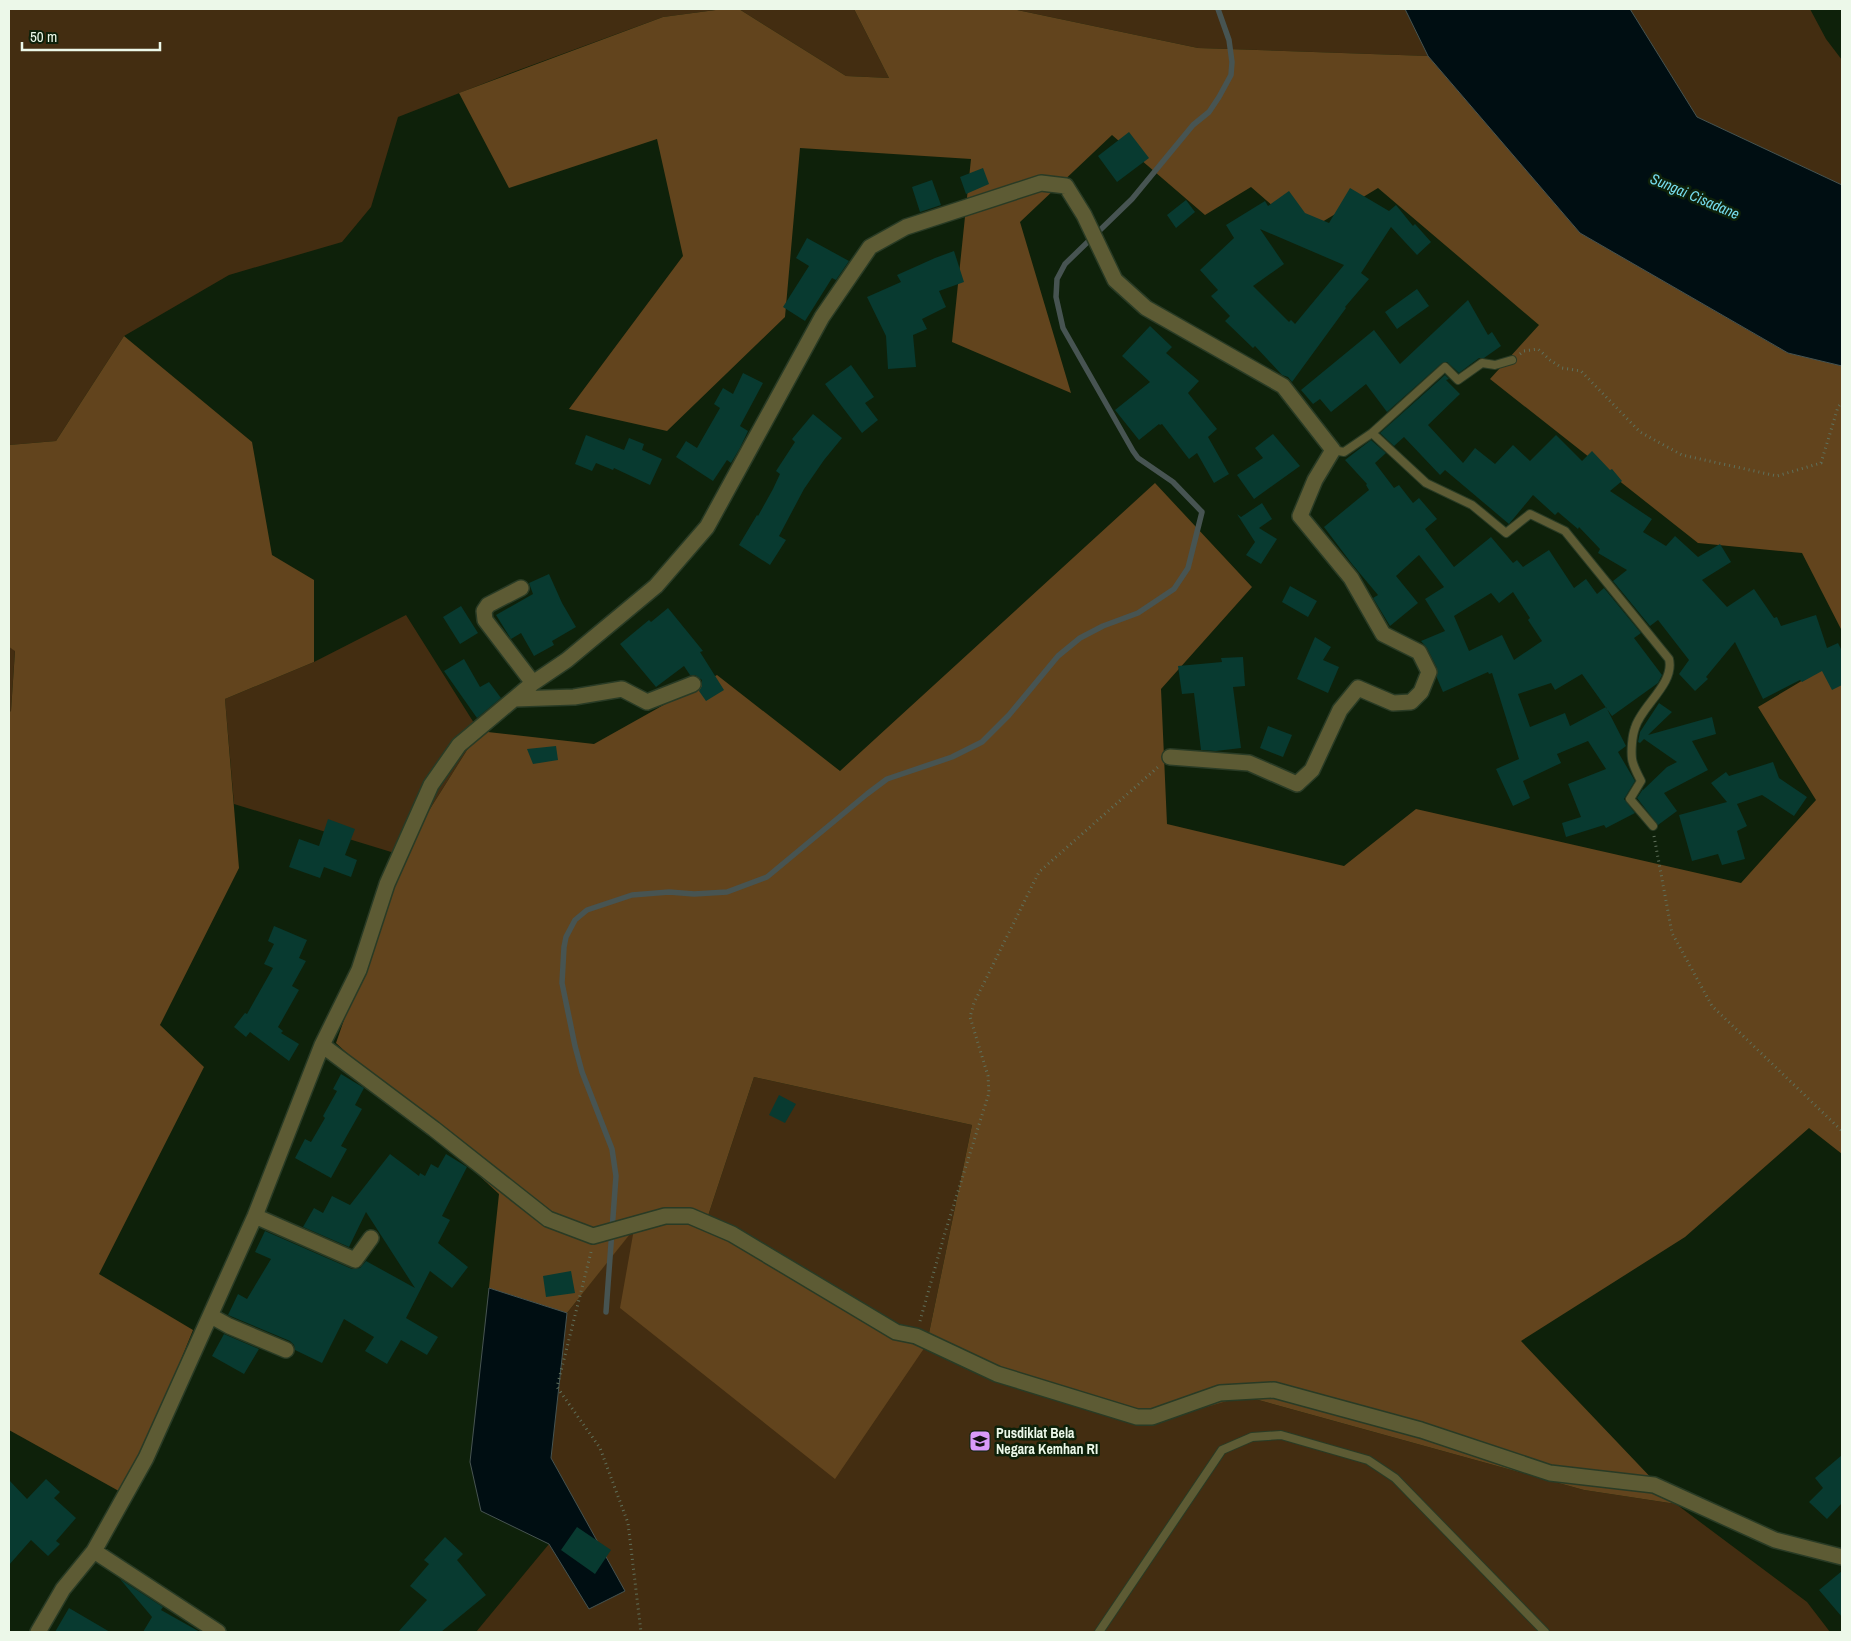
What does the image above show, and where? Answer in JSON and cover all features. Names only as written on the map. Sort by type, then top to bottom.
[{"type":"street","points":[[38,1632],[63,1589],[94,1551],[146,1458],[255,1216],[322,1046],[358,970],[386,884],[431,786],[459,745],[533,683],[567,660],[656,586],[707,527],[822,317],[870,247],[906,228],[1041,184],[1066,186],[1084,215],[1115,280],[1146,308],[1283,386],[1332,450],[1300,516],[1351,578],[1383,634],[1419,652],[1429,672],[1421,692],[1411,702],[1393,703],[1358,688],[1340,710],[1312,770],[1297,784],[1249,763],[1170,757]]},
{"type":"street","points":[[520,588],[488,605],[484,611],[485,620],[533,683]]},
{"type":"street","points":[[515,699],[574,697],[622,689],[647,702],[693,684]]},
{"type":"street","points":[[322,1046],[548,1219],[594,1236],[665,1216],[690,1216],[732,1234],[896,1332],[916,1336],[997,1374],[1137,1416],[1152,1417],[1220,1392],[1274,1390],[1421,1430],[1550,1473],[1654,1486],[1775,1540],[1842,1557]]},
{"type":"street","points":[[255,1216],[355,1260],[371,1238]]},
{"type":"street","points":[[211,1316],[229,1326],[286,1350]]},
{"type":"street","points":[[94,1551],[218,1632]]},
{"type":"lane","points":[[1332,450],[1344,452],[1372,433],[1445,368],[1458,380],[1482,363],[1495,365],[1512,360]]},
{"type":"lane","points":[[1372,433],[1426,483],[1472,505],[1506,533],[1530,514],[1565,531],[1669,659],[1671,667],[1668,677],[1635,726],[1633,741],[1632,759],[1640,781],[1630,799],[1653,826]]},
{"type":"lane","points":[[1099,1632],[1222,1450],[1252,1437],[1281,1436],[1368,1460],[1395,1478],[1545,1632]]},
{"type":"path","points":[[1512,360],[1524,351],[1538,349],[1562,368],[1581,371],[1640,432],[1682,455],[1777,476],[1821,463],[1838,407],[1842,402]]},
{"type":"path","points":[[916,1336],[944,1236],[988,1093],[988,1076],[970,1017],[974,1003],[1039,872],[1170,757]]},
{"type":"path","points":[[1653,826],[1672,933],[1712,1006],[1842,1131]]},
{"type":"path","points":[[594,1236],[590,1261],[556,1387],[600,1448],[628,1523],[641,1632]]},
{"type":"shaded area","points":[[9,9],[723,9],[663,17],[398,117],[371,207],[342,242],[229,275],[124,336],[56,441],[9,445]]},
{"type":"shaded area","points":[[723,9],[739,9],[846,76],[889,78],[854,9],[1013,9],[1198,48],[1428,56],[1580,233],[1788,353],[1842,366],[1842,631],[1802,553],[1698,543],[1490,379],[1539,325],[1378,188],[1304,233],[1251,187],[1205,215],[1112,135],[1020,222],[1071,393],[952,342],[971,159],[800,148],[785,317],[667,431],[569,409],[683,256],[657,139],[509,188],[459,93],[663,17]]},
{"type":"shaded area","points":[[739,9],[854,9],[889,78],[846,76]]},
{"type":"shaded area","points":[[1013,9],[1405,9],[1428,56],[1198,48]]},
{"type":"shaded area","points":[[1630,9],[1810,9],[1826,39],[1842,60],[1842,185],[1697,117]]},
{"type":"shaded area","points":[[124,336],[252,442],[272,555],[314,580],[314,662],[225,699],[239,868],[160,1025],[204,1067],[99,1274],[193,1330],[126,1495],[9,1430],[9,712],[11,711],[15,651],[9,647],[9,445],[56,441]]},
{"type":"shaded area","points":[[1155,483],[1252,587],[1161,689],[1167,824],[1344,866],[1416,809],[1741,883],[1816,800],[1758,707],[1842,657],[1842,1154],[1809,1128],[1685,1237],[1521,1341],[1676,1504],[1584,1490],[1244,1396],[1148,1424],[927,1344],[835,1479],[620,1308],[634,1229],[567,1313],[489,1288],[499,1194],[336,1043],[401,855],[479,731],[594,744],[717,675],[840,771]],"holes":[[[754,1077],[972,1125],[927,1343],[705,1225]]]},
{"type":"shaded area","points":[[406,615],[479,731],[401,855],[234,804],[225,699],[314,662]]},
{"type":"shaded area","points":[[9,647],[15,650],[11,711],[9,712]]},
{"type":"shaded area","name":"Pusdiklat Bela Negara Kemhan RI","points":[[754,1077],[972,1125],[927,1343],[1244,1396],[1584,1490],[1676,1504],[1807,1602],[1830,1632],[476,1632],[549,1544],[589,1608],[624,1591],[551,1458],[567,1313],[634,1228],[705,1225]]},
{"type":"water","name":"Sungai Cisadane","points":[[1405,9],[1630,9],[1697,117],[1842,185],[1842,366],[1788,353],[1580,233],[1428,56]]},
{"type":"water","points":[[489,1288],[567,1313],[551,1458],[625,1591],[589,1609],[549,1544],[481,1511],[470,1462]]},
{"type":"building","points":[[1129,132],[1149,158],[1117,182],[1098,156]]},
{"type":"building","points":[[983,168],[989,184],[966,194],[960,177]]},
{"type":"building","points":[[932,180],[941,205],[920,212],[912,187]]},
{"type":"building","points":[[1350,188],[1389,211],[1396,205],[1413,226],[1415,224],[1431,242],[1417,255],[1391,227],[1361,273],[1369,279],[1345,307],[1292,382],[1288,377],[1282,375],[1255,346],[1253,348],[1225,321],[1230,316],[1211,296],[1218,290],[1200,270],[1234,238],[1226,225],[1265,201],[1268,206],[1289,191],[1305,213],[1329,223]],"holes":[[[1260,229],[1344,265],[1295,324],[1291,320],[1289,322],[1253,286],[1284,264]]]},
{"type":"building","points":[[1186,200],[1195,212],[1176,228],[1167,215]]},
{"type":"building","points":[[807,238],[849,261],[836,280],[832,278],[805,321],[783,307],[809,266],[796,258]]},
{"type":"building","points":[[954,251],[964,282],[939,291],[946,307],[922,319],[927,329],[913,335],[916,367],[888,369],[886,336],[867,297],[901,282],[897,275]]},
{"type":"building","points":[[1417,289],[1429,306],[1397,329],[1385,312]]},
{"type":"building","points":[[1468,300],[1488,335],[1492,332],[1501,346],[1484,358],[1479,358],[1459,373],[1447,362],[1442,363],[1387,412],[1366,384],[1331,412],[1320,399],[1313,404],[1301,390],[1374,330],[1400,364]]},
{"type":"building","points":[[1150,326],[1172,347],[1166,353],[1199,381],[1188,393],[1217,429],[1208,437],[1229,474],[1214,483],[1197,453],[1189,459],[1162,424],[1159,424],[1139,440],[1115,410],[1150,382],[1122,356]]},
{"type":"building","points":[[851,365],[874,397],[865,403],[878,420],[862,433],[825,384]]},
{"type":"building","points":[[743,373],[763,383],[740,426],[748,431],[740,448],[731,463],[727,460],[713,481],[676,457],[686,441],[697,448],[720,408],[714,404],[723,388],[733,394]]},
{"type":"building","points":[[1445,375],[1449,379],[1446,380],[1460,394],[1428,425],[1463,463],[1475,448],[1495,464],[1513,445],[1530,461],[1556,435],[1582,461],[1592,451],[1622,481],[1610,491],[1652,519],[1643,532],[1666,546],[1675,536],[1698,557],[1720,544],[1731,562],[1702,580],[1727,607],[1754,589],[1774,618],[1777,617],[1781,626],[1816,615],[1827,648],[1838,643],[1842,651],[1842,685],[1832,690],[1822,671],[1763,699],[1735,642],[1706,677],[1708,679],[1695,691],[1679,674],[1689,660],[1658,620],[1650,626],[1613,581],[1627,570],[1598,553],[1600,549],[1579,527],[1578,529],[1558,512],[1555,515],[1533,495],[1509,524],[1445,470],[1440,475],[1404,437],[1394,446],[1380,433]]},
{"type":"building","points":[[813,414],[842,438],[804,489],[779,536],[786,540],[770,565],[739,545],[773,489],[780,474],[776,471],[795,442],[792,439]]},
{"type":"building","points":[[1273,434],[1300,466],[1254,499],[1237,475],[1263,458],[1255,448]]},
{"type":"building","points":[[586,435],[624,450],[629,438],[644,444],[642,450],[662,459],[650,485],[614,468],[613,470],[596,463],[592,471],[575,464]]},
{"type":"building","points":[[1371,440],[1386,453],[1375,463],[1394,488],[1399,485],[1413,503],[1419,498],[1437,519],[1425,529],[1454,567],[1491,537],[1513,563],[1517,560],[1523,567],[1549,550],[1574,588],[1586,579],[1597,594],[1604,588],[1641,633],[1634,638],[1662,675],[1658,683],[1612,716],[1607,709],[1626,746],[1618,752],[1635,781],[1624,799],[1635,813],[1606,828],[1604,825],[1566,837],[1562,823],[1581,817],[1568,784],[1606,769],[1588,741],[1557,754],[1561,763],[1523,781],[1530,798],[1513,806],[1496,769],[1519,759],[1492,673],[1489,674],[1488,672],[1443,692],[1437,678],[1437,668],[1427,648],[1421,641],[1445,631],[1425,599],[1444,587],[1419,555],[1396,576],[1418,603],[1390,626],[1373,598],[1378,595],[1324,527],[1369,490],[1367,484],[1345,460]],"holes":[[[1513,592],[1530,618],[1528,620],[1542,641],[1514,660],[1502,635],[1469,651],[1454,616],[1491,593],[1499,603]],[[1582,674],[1606,707],[1570,726],[1565,713],[1530,727],[1518,694],[1551,683],[1555,690]]]},
{"type":"building","points":[[1262,503],[1272,519],[1259,528],[1277,539],[1261,564],[1246,555],[1255,542],[1237,514],[1241,517]]},
{"type":"building","points":[[549,574],[562,603],[576,627],[552,641],[554,645],[534,656],[521,633],[511,639],[496,615],[533,594],[529,583]]},
{"type":"building","points":[[1290,586],[1317,601],[1308,617],[1282,602]]},
{"type":"building","points":[[461,606],[478,633],[460,644],[443,617]]},
{"type":"building","points":[[668,608],[703,651],[700,652],[724,690],[706,701],[699,691],[702,686],[702,680],[695,675],[690,675],[684,666],[656,687],[620,644],[649,620],[651,622]]},
{"type":"building","points":[[1315,637],[1331,647],[1323,660],[1339,667],[1328,693],[1297,679]]},
{"type":"building","points":[[1243,657],[1245,686],[1233,687],[1241,748],[1216,751],[1201,750],[1194,693],[1182,694],[1178,666],[1222,662],[1221,658]]},
{"type":"building","points":[[464,659],[480,687],[489,682],[501,698],[477,718],[444,671]]},
{"type":"building","points":[[1659,703],[1672,712],[1648,735],[1712,717],[1716,734],[1692,741],[1708,770],[1664,793],[1677,811],[1658,825],[1637,798],[1643,789],[1667,767],[1677,762],[1644,739],[1640,743],[1638,742],[1640,732]]},
{"type":"building","points":[[1268,726],[1292,735],[1283,757],[1260,748]]},
{"type":"building","points":[[556,746],[558,760],[533,764],[527,749]]},
{"type":"building","points":[[1773,762],[1779,778],[1807,797],[1794,816],[1762,795],[1737,804],[1747,826],[1737,831],[1745,859],[1722,865],[1718,854],[1692,861],[1679,815],[1727,802],[1711,783],[1726,772],[1729,776]]},
{"type":"building","points":[[328,819],[355,829],[345,855],[357,860],[351,877],[324,867],[320,878],[289,867],[299,839],[319,846]]},
{"type":"building","points":[[274,926],[307,940],[299,958],[306,961],[292,986],[299,990],[278,1027],[283,1031],[281,1033],[299,1044],[289,1061],[250,1032],[246,1037],[234,1027],[245,1013],[247,1014],[273,968],[264,964],[274,944],[268,941]]},
{"type":"building","points":[[341,1074],[364,1088],[355,1105],[362,1109],[341,1146],[347,1149],[331,1178],[295,1158],[305,1139],[311,1142],[325,1118],[323,1116],[337,1091],[333,1089]]},
{"type":"building","points":[[779,1095],[796,1104],[785,1123],[769,1115]]},
{"type":"building","points":[[390,1154],[419,1176],[420,1173],[425,1176],[431,1164],[438,1168],[446,1154],[467,1167],[442,1216],[450,1220],[438,1243],[468,1267],[452,1288],[430,1271],[406,1318],[438,1337],[427,1355],[401,1340],[387,1364],[365,1351],[374,1337],[344,1319],[322,1363],[295,1350],[294,1345],[290,1341],[228,1315],[238,1294],[247,1299],[271,1259],[255,1252],[265,1231],[352,1269],[360,1268],[366,1261],[415,1288],[366,1212],[349,1247],[303,1227],[314,1208],[323,1213],[332,1196],[350,1205]]},
{"type":"building","points":[[571,1271],[575,1293],[546,1297],[543,1276]]},
{"type":"building","points":[[224,1334],[259,1349],[244,1374],[212,1356]]},
{"type":"building","points":[[1842,1455],[1842,1503],[1827,1519],[1809,1502],[1823,1488],[1815,1478]]},
{"type":"building","points":[[46,1479],[60,1492],[54,1498],[76,1518],[56,1541],[60,1544],[48,1556],[31,1540],[9,1565],[9,1480],[27,1499]]},
{"type":"building","points":[[577,1527],[611,1550],[595,1574],[561,1550]]},
{"type":"building","points":[[445,1537],[463,1554],[457,1560],[486,1595],[441,1632],[398,1632],[427,1600],[410,1586],[429,1564],[424,1560]]},
{"type":"building","points":[[1842,1571],[1842,1617],[1819,1590]]},
{"type":"building","points":[[120,1579],[163,1607],[161,1610],[200,1632],[143,1632],[152,1617]]},
{"type":"building","points":[[69,1608],[110,1632],[55,1632]]},
{"type":"waterway","points":[[606,1312],[616,1176],[612,1149],[582,1072],[562,983],[566,937],[575,920],[587,910],[632,895],[669,892],[694,894],[727,892],[767,877],[887,779],[952,757],[982,742],[1009,715],[1058,656],[1080,638],[1103,626],[1138,613],[1174,589],[1188,568],[1202,512],[1173,482],[1138,458],[1133,451],[1063,328],[1056,297],[1057,279],[1065,264],[1132,199],[1193,125],[1209,112],[1219,97],[1231,75],[1232,62],[1229,40],[1218,9]]},
{"type":"place","name":"Pusdiklat Bela Negara Kemhan RI","points":[[980,1441]]}]
